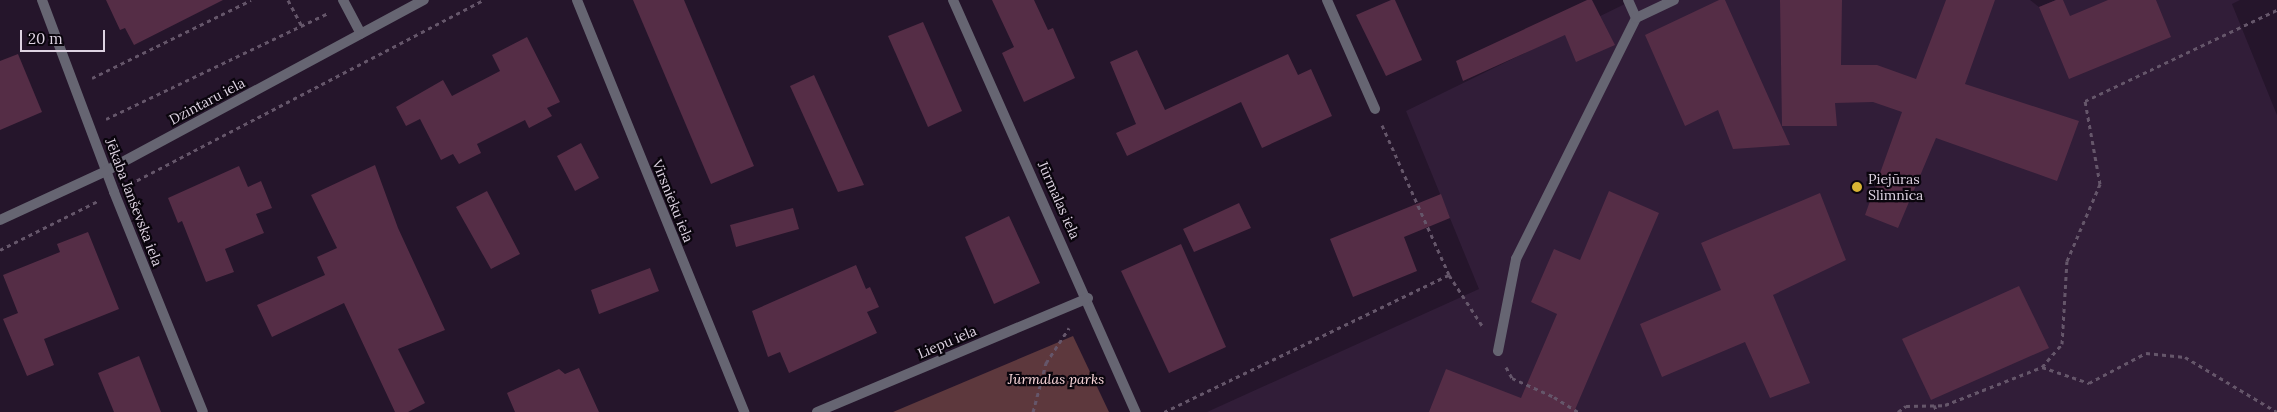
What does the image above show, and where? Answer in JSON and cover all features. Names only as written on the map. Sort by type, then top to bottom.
[{"type":"street","name":"Jēkaba Janševska iela","points":[[42,0],[114,192],[203,412]]},
{"type":"street","name":"Dzintaru iela","points":[[0,220],[106,171],[424,0]]},
{"type":"street","name":"Virsnieku iela","points":[[577,0],[744,412]]},
{"type":"street","name":"Jūrmalas iela","points":[[953,0],[1088,298],[1136,412]]},
{"type":"street","points":[[1327,0],[1375,109]]},
{"type":"street","points":[[1628,0],[1636,18]]},
{"type":"street","points":[[1498,351],[1516,260],[1636,18],[1674,0]]},
{"type":"street","points":[[345,2],[361,34]]},
{"type":"street","name":"Liepu iela","points":[[818,412],[1088,298]]},
{"type":"path","points":[[89,79],[251,0]]},
{"type":"path","points":[[288,0],[302,26]]},
{"type":"path","points":[[0,250],[484,0]]},
{"type":"path","points":[[101,111],[104,120],[302,26],[345,2]]},
{"type":"path","points":[[1898,412],[1906,406],[1945,405],[2042,367],[2062,344],[2067,260],[2100,184],[2086,101],[2277,10]]},
{"type":"path","points":[[86,70],[92,87]]},
{"type":"path","points":[[1164,412],[1170,411],[1449,274],[1375,109]]},
{"type":"path","points":[[1033,412],[1046,363],[1088,298]]},
{"type":"path","points":[[2042,367],[2090,383],[2146,353],[2185,357],[2277,412]]},
{"type":"path","points":[[1934,405],[1937,412]]},
{"type":"shaded area","name":"Piejūras Slimnīca","points":[[1633,0],[2030,0],[2039,7],[2056,0],[2240,0],[2232,4],[2277,115],[2277,412],[1207,412],[1479,289],[1406,111]]},
{"type":"green space","name":"Jūrmalas parks","points":[[1073,336],[1109,412],[893,412]]},
{"type":"building","points":[[106,0],[223,0],[134,45],[125,28],[120,30]]},
{"type":"building","points":[[633,0],[684,0],[754,166],[711,184]]},
{"type":"building","points":[[992,0],[1034,0],[1048,30],[1053,28],[1075,78],[1024,102],[1002,53],[1014,47]]},
{"type":"building","points":[[1395,0],[1422,60],[1386,76],[1356,15]]},
{"type":"building","points":[[1587,0],[1592,0],[1615,45],[1576,62],[1565,35],[1463,81],[1456,61]]},
{"type":"building","points":[[1719,0],[1725,0],[1790,145],[1733,149],[1718,110],[1685,126],[1645,35]]},
{"type":"building","points":[[1780,0],[1842,0],[1841,65],[1877,65],[1916,79],[1946,0],[1995,0],[1965,84],[2079,121],[2057,181],[1936,138],[1898,228],[1865,215],[1902,112],[1873,102],[1835,103],[1837,126],[1782,126]]},
{"type":"building","points":[[2056,0],[2063,0],[2070,16],[2108,0],[2156,0],[2171,37],[2069,79],[2039,7]]},
{"type":"building","points":[[923,22],[962,111],[928,127],[888,36]]},
{"type":"building","points":[[527,37],[560,102],[547,108],[552,116],[529,128],[525,120],[477,144],[481,153],[459,164],[453,154],[441,160],[420,119],[406,126],[396,107],[443,80],[452,96],[500,71],[492,55]]},
{"type":"building","points":[[1137,50],[1165,110],[1288,54],[1298,75],[1311,69],[1332,116],[1262,148],[1241,102],[1127,156],[1116,133],[1136,124],[1110,62]]},
{"type":"building","points":[[18,54],[42,112],[0,130],[0,61]]},
{"type":"building","points":[[814,75],[864,185],[838,192],[790,86]]},
{"type":"building","points":[[581,143],[599,178],[575,191],[557,156]]},
{"type":"building","points":[[375,165],[398,228],[445,330],[398,349],[425,403],[408,412],[395,412],[344,303],[272,337],[257,305],[325,275],[317,257],[337,248],[311,195]]},
{"type":"building","points":[[239,166],[248,187],[261,181],[272,208],[256,214],[264,233],[225,249],[234,272],[206,282],[182,221],[178,223],[168,198]]},
{"type":"building","points":[[487,191],[520,254],[491,269],[456,207]]},
{"type":"building","points":[[1609,191],[1659,213],[1574,412],[1429,412],[1446,369],[1521,398],[1557,314],[1531,302],[1554,249],[1580,260]]},
{"type":"building","points":[[1820,193],[1846,260],[1773,295],[1810,383],[1770,398],[1745,342],[1662,377],[1640,324],[1721,290],[1701,243]]},
{"type":"building","points":[[1441,194],[1450,218],[1404,237],[1417,271],[1353,297],[1330,239]]},
{"type":"building","points":[[1239,203],[1251,228],[1194,252],[1183,229]]},
{"type":"building","points":[[793,208],[799,229],[736,247],[730,225]]},
{"type":"building","points":[[1009,216],[1040,283],[994,304],[965,237]]},
{"type":"building","points":[[88,232],[119,309],[44,339],[54,365],[27,376],[3,319],[18,313],[3,275],[60,252],[57,244]]},
{"type":"building","points":[[1181,244],[1226,347],[1169,373],[1121,271]]},
{"type":"building","points":[[856,265],[866,289],[870,287],[879,307],[867,312],[877,333],[789,373],[780,352],[768,357],[752,311]]},
{"type":"building","points":[[650,268],[659,291],[599,314],[591,290]]},
{"type":"building","points":[[2019,286],[2049,348],[1931,400],[1902,339]]},
{"type":"building","points":[[139,356],[161,412],[114,412],[98,373]]},
{"type":"building","points":[[579,368],[599,412],[515,412],[507,393],[559,369],[565,374]]},
{"type":"place","name":"Piejūras Slimnīca","points":[[1857,187]]}]
